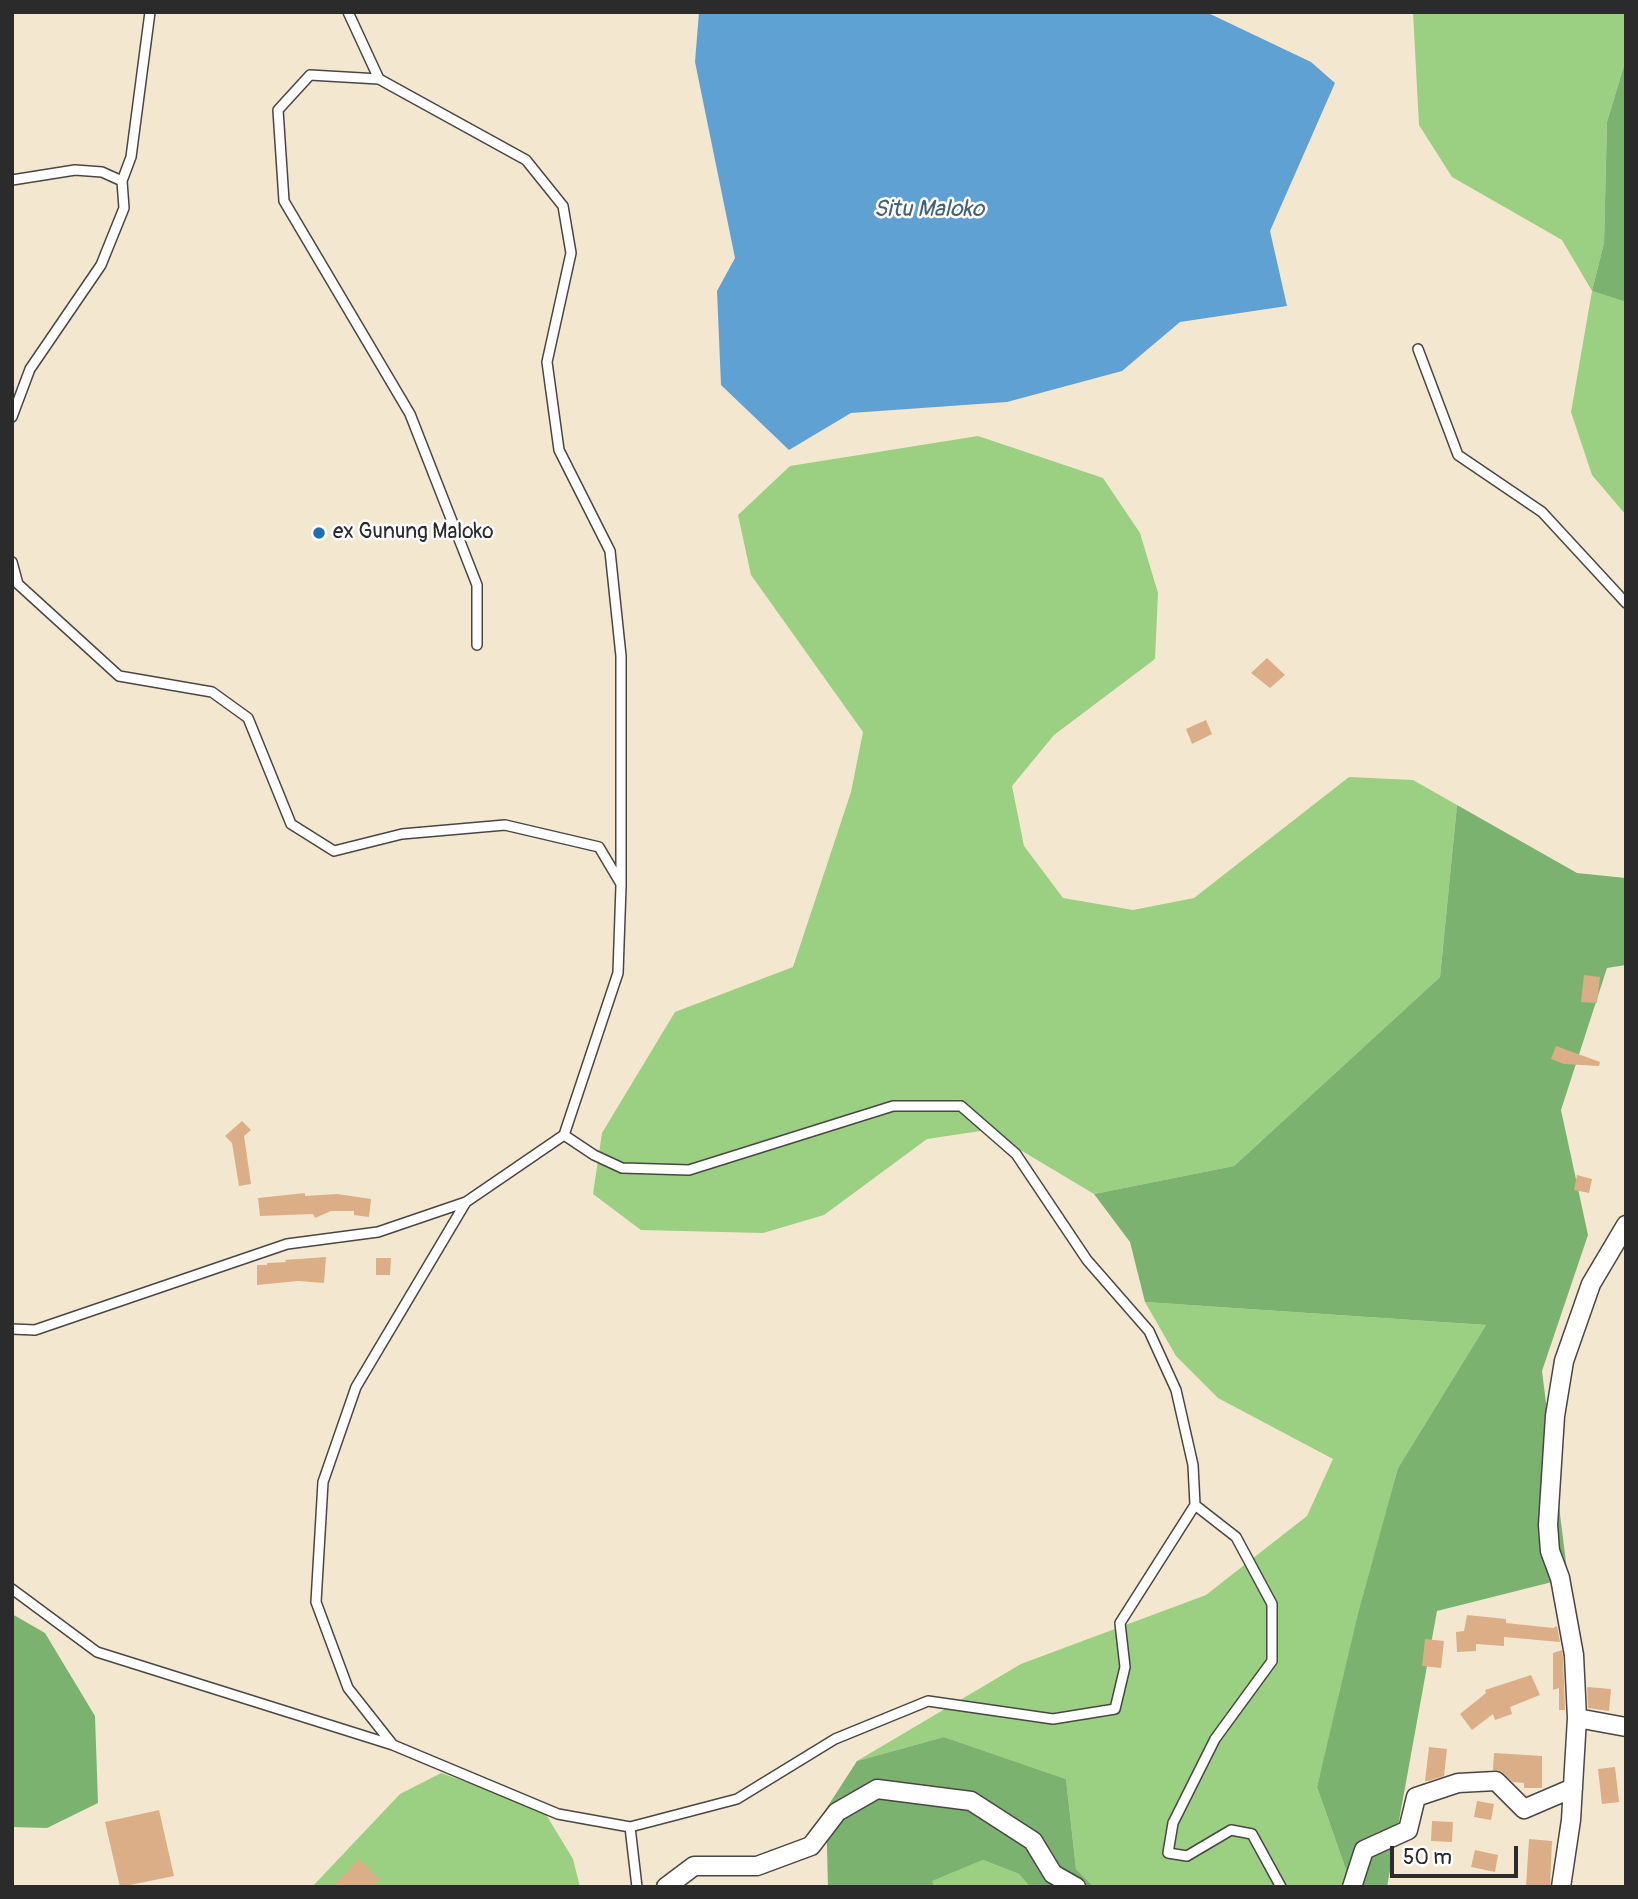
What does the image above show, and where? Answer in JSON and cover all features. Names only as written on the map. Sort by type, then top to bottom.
[{"type":"street","points":[[1561,1887],[1571,1819],[1577,1718],[1574,1655],[1560,1578],[1550,1551],[1548,1525],[1555,1416],[1564,1361],[1591,1284],[1626,1226]]},
{"type":"street","points":[[1577,1718],[1626,1727]]},
{"type":"street","points":[[1352,1887],[1364,1850],[1408,1830],[1416,1797],[1458,1783],[1496,1781],[1524,1808],[1573,1788]]},
{"type":"street","points":[[666,1887],[694,1866],[757,1866],[811,1846],[837,1812],[877,1789],[971,1801],[1033,1840],[1053,1874],[1076,1887]]},
{"type":"lane","points":[[12,417],[30,369],[101,265],[124,208],[122,181],[131,157],[150,12]]},
{"type":"lane","points":[[348,12],[379,79]]},
{"type":"lane","points":[[12,1329],[36,1330],[287,1244],[378,1232],[466,1202],[564,1135],[618,973],[621,886],[621,656],[610,551],[559,450],[547,362],[570,253],[564,206],[526,159],[379,79],[310,75],[278,110],[284,201],[410,414],[477,585],[477,645]]},
{"type":"lane","points":[[12,180],[75,170],[102,172],[122,181]]},
{"type":"lane","points":[[1418,349],[1458,455],[1542,512],[1626,603]]},
{"type":"lane","points":[[12,562],[18,584],[119,676],[212,692],[248,718],[291,824],[334,851],[402,834],[505,825],[599,847],[621,886]]},
{"type":"lane","points":[[12,1589],[97,1652],[393,1745],[558,1814],[630,1827],[737,1799],[835,1740],[928,1701],[1054,1718],[1115,1709],[1125,1667],[1120,1623],[1195,1505],[1193,1465],[1176,1390],[1149,1331],[1087,1260],[1016,1154],[961,1105],[893,1105],[689,1170],[622,1168],[594,1155],[564,1135]]},
{"type":"lane","points":[[393,1745],[348,1688],[316,1602],[323,1482],[356,1387],[466,1202]]},
{"type":"lane","points":[[1195,1505],[1236,1536],[1272,1604],[1272,1661],[1215,1740],[1173,1823],[1168,1853],[1187,1856],[1231,1830],[1252,1834],[1281,1887]]},
{"type":"lane","points":[[630,1827],[637,1887]]},
{"type":"green space","points":[[1413,12],[1626,12],[1626,59],[1607,122],[1604,243],[1592,291],[1562,240],[1452,177],[1419,125]]},
{"type":"green space","points":[[1626,59],[1626,302],[1592,291],[1604,243],[1607,122]]},
{"type":"green space","points":[[1592,291],[1626,302],[1626,515],[1592,475],[1571,412]]},
{"type":"green space","points":[[978,436],[1103,478],[1140,533],[1158,593],[1155,659],[1054,735],[1012,786],[1024,846],[1063,898],[1133,910],[1194,898],[1349,777],[1413,780],[1457,805],[1440,977],[1234,1166],[1094,1194],[987,1130],[927,1139],[824,1215],[763,1233],[641,1230],[593,1194],[602,1133],[675,1012],[793,967],[851,792],[863,732],[751,575],[738,515],[790,466]]},
{"type":"green space","points":[[1457,805],[1577,873],[1626,878],[1626,965],[1607,968],[1561,1110],[1588,1235],[1542,1371],[1568,1578],[1437,1611],[1387,1887],[1352,1887],[1317,1787],[1358,1614],[1398,1468],[1486,1325],[1145,1302],[1130,1242],[1094,1194],[1234,1166],[1440,977]]},
{"type":"green space","points":[[1145,1302],[1486,1325],[1398,1468],[1317,1787],[1352,1887],[1094,1887],[1076,1869],[1066,1779],[944,1737],[857,1761],[1021,1664],[1206,1595],[1307,1516],[1333,1459],[1218,1398],[1176,1356]]},
{"type":"green space","points":[[12,1614],[45,1633],[95,1716],[98,1803],[47,1828],[12,1827]]},
{"type":"green space","points":[[944,1737],[1066,1779],[1076,1869],[1094,1887],[1030,1887],[1019,1874],[983,1860],[932,1881],[934,1887],[828,1887],[826,1809],[857,1761]]},
{"type":"green space","points":[[441,1773],[542,1808],[573,1859],[580,1887],[312,1887],[400,1794]]},
{"type":"green space","points":[[983,1860],[1019,1874],[1030,1887],[934,1887],[931,1881]]},
{"type":"water","name":"Situ Maloko","points":[[699,12],[1206,12],[1311,62],[1335,83],[1270,231],[1287,306],[1180,322],[1122,371],[1007,402],[851,413],[789,450],[721,385],[717,291],[735,258],[695,62]]},
{"type":"building","points":[[1267,658],[1285,675],[1270,688],[1251,673]]},
{"type":"building","points":[[1206,720],[1212,734],[1192,744],[1186,729]]},
{"type":"building","points":[[1584,975],[1600,977],[1597,1003],[1581,1002]]},
{"type":"building","points":[[1556,1046],[1600,1062],[1599,1066],[1564,1064],[1551,1059]]},
{"type":"building","points":[[242,1121],[251,1130],[244,1136],[251,1184],[239,1186],[232,1143],[225,1136]]},
{"type":"building","points":[[1577,1175],[1592,1179],[1589,1193],[1574,1190]]},
{"type":"building","points":[[305,1193],[305,1196],[337,1194],[371,1199],[369,1217],[354,1215],[354,1211],[331,1211],[315,1218],[313,1214],[260,1216],[258,1198]]},
{"type":"building","points":[[326,1257],[324,1283],[298,1281],[257,1285],[257,1265]]},
{"type":"building","points":[[376,1258],[391,1258],[390,1275],[376,1275]]},
{"type":"building","points":[[1467,1615],[1506,1619],[1506,1623],[1553,1628],[1557,1626],[1560,1642],[1504,1637],[1504,1646],[1476,1644],[1476,1651],[1457,1652],[1456,1632],[1464,1631]]},
{"type":"building","points":[[1425,1639],[1444,1641],[1441,1668],[1422,1666]]},
{"type":"building","points":[[1562,1650],[1565,1710],[1559,1710],[1559,1688],[1553,1690],[1553,1653]]},
{"type":"building","points":[[1531,1675],[1540,1695],[1510,1707],[1512,1714],[1495,1720],[1493,1714],[1472,1730],[1460,1714],[1486,1693],[1485,1690]]},
{"type":"building","points":[[1587,1687],[1611,1689],[1609,1711],[1588,1708]]},
{"type":"building","points":[[1429,1747],[1447,1749],[1444,1776],[1425,1781]]},
{"type":"building","points":[[1494,1753],[1542,1756],[1542,1788],[1524,1788],[1524,1783],[1513,1782],[1501,1771],[1493,1770]]},
{"type":"building","points":[[1615,1767],[1619,1802],[1602,1804],[1598,1769]]},
{"type":"building","points":[[1477,1801],[1494,1804],[1491,1820],[1474,1817]]},
{"type":"building","points":[[159,1810],[174,1876],[120,1887],[105,1822]]},
{"type":"building","points":[[1432,1821],[1453,1822],[1452,1842],[1431,1841]]},
{"type":"building","points":[[1529,1839],[1552,1841],[1550,1887],[1526,1887]]},
{"type":"building","points":[[1475,1850],[1498,1855],[1495,1872],[1471,1867]]},
{"type":"building","points":[[359,1859],[380,1880],[373,1887],[332,1887]]},
{"type":"place","name":"ex Gunung Maloko","points":[[319,533]]}]
